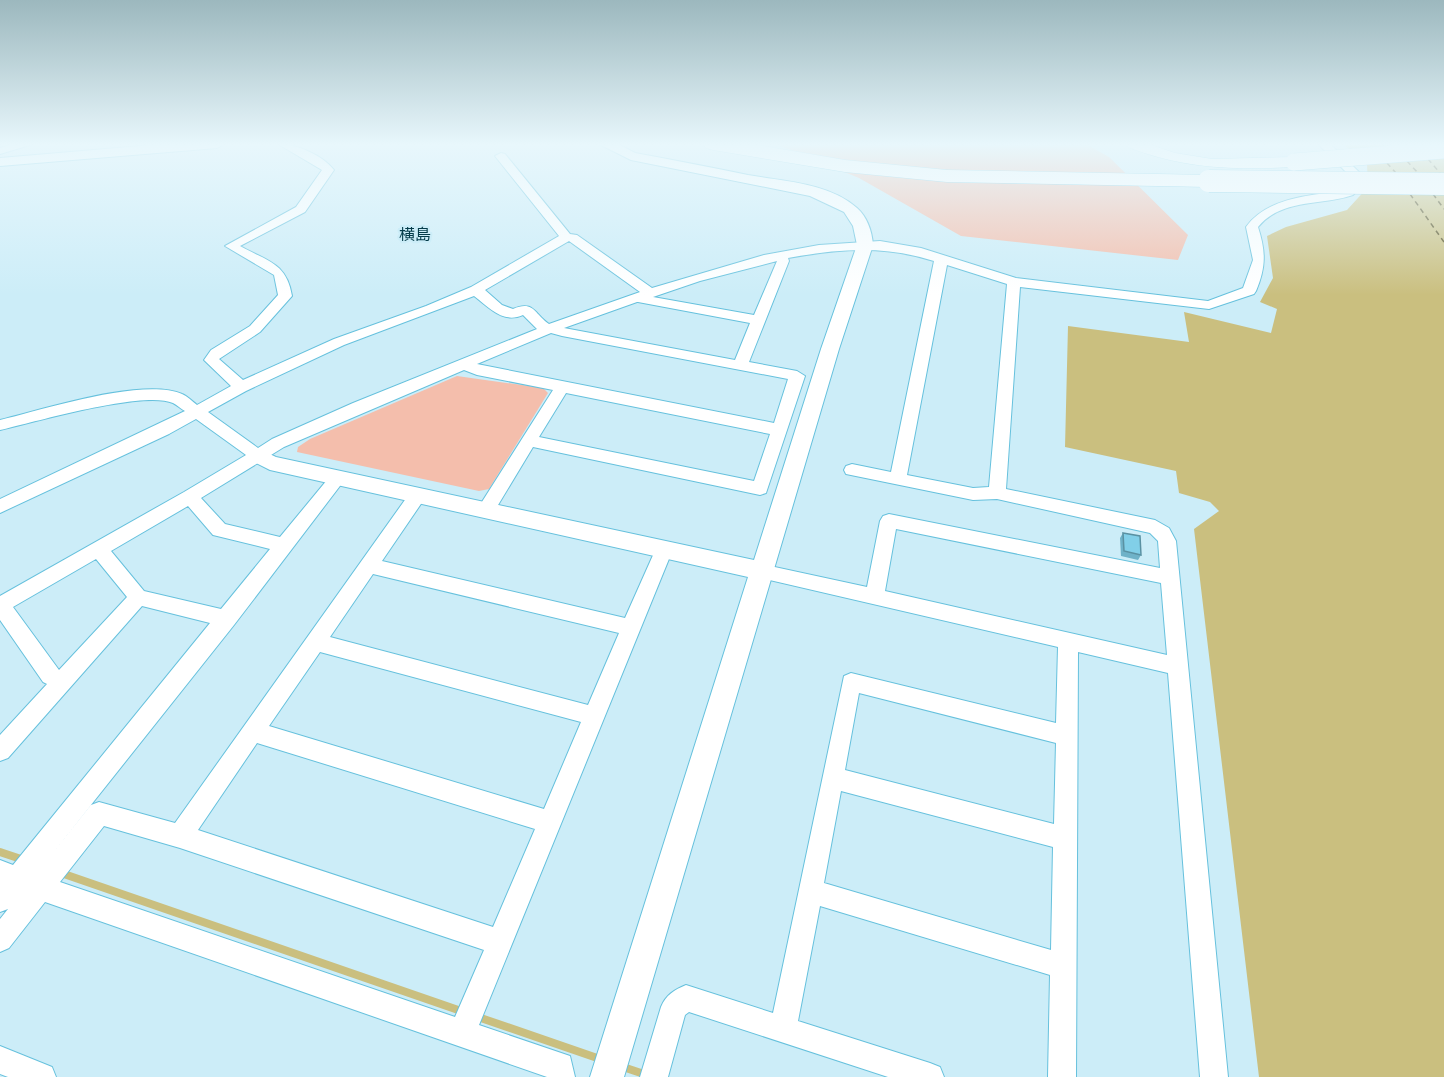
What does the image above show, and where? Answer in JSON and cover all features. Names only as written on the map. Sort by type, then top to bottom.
[{"type":"street","points":[[241,387],[211,360],[216,352],[255,329],[285,296],[285,290],[279,273],[231,246],[301,209],[309,194]]},
{"type":"street","points":[[532,194],[566,237]]},
{"type":"street","points":[[607,1077],[761,571],[865,245],[865,237],[858,219],[851,210],[836,201],[814,194]]},
{"type":"street","points":[[62,681],[50,676],[0,605],[190,497],[278,443],[359,407],[550,329],[695,278],[781,256],[865,245],[898,248],[1014,282],[1209,305],[1249,291],[1260,269],[1259,254],[1252,227],[1256,221],[1269,212],[1290,205],[1345,194]]},
{"type":"street","points":[[0,506],[198,412],[241,387],[375,328],[431,309],[476,290],[566,237],[573,238],[610,263],[644,296],[758,320]]},
{"type":"street","points":[[740,365],[783,261],[781,256]]},
{"type":"street","points":[[898,479],[941,260]]},
{"type":"street","points":[[997,493],[1014,282]]},
{"type":"street","points":[[476,290],[501,311],[504,309],[511,315],[525,309],[542,326],[550,329],[797,376],[760,489],[530,441]]},
{"type":"street","points":[[464,364],[477,370],[780,430]]},
{"type":"street","points":[[486,510],[562,387]]},
{"type":"street","points":[[0,425],[119,397],[157,395],[177,398],[270,463],[664,549],[1176,666]]},
{"type":"street","points":[[852,470],[973,494],[997,493],[1155,527],[1167,541],[1176,666],[1214,1077]]},
{"type":"street","points":[[0,900],[338,478]]},
{"type":"street","points":[[180,836],[315,642],[371,566],[418,495]]},
{"type":"street","points":[[190,497],[219,530],[283,545]]},
{"type":"street","points":[[874,598],[889,521],[1169,577]]},
{"type":"street","points":[[99,549],[138,597],[227,619]]},
{"type":"street","points":[[462,1032],[664,549]]},
{"type":"street","points":[[371,566],[631,628]]},
{"type":"street","points":[[0,751],[138,597]]},
{"type":"street","points":[[1062,1077],[1068,641]]},
{"type":"street","points":[[315,642],[594,716]]},
{"type":"street","points":[[783,1031],[852,682],[1065,735]]},
{"type":"street","points":[[254,732],[550,822]]},
{"type":"street","points":[[834,778],[1064,838]]},
{"type":"street","points":[[0,939],[19,879],[99,813],[180,836],[500,942]]},
{"type":"street","points":[[19,879],[560,1066],[561,1077]]},
{"type":"street","points":[[811,891],[1062,966]]},
{"type":"street","points":[[654,1077],[674,1006],[686,998],[930,1077]]},
{"type":"shaded area","points":[[888,194],[1147,194],[1188,235],[1178,260],[961,236]]},
{"type":"shaded area","points":[[1361,194],[1444,194],[1444,1077],[1259,1077],[1194,529],[1219,511],[1210,502],[1179,493],[1176,471],[1065,447],[1068,326],[1189,342],[1184,312],[1271,333],[1277,309],[1260,302],[1273,278],[1267,236],[1286,227],[1347,210]]},
{"type":"shaded area","points":[[457,376],[543,388],[548,393],[489,489],[479,491],[297,452],[298,447],[310,439]]},
{"type":"building","points":[[1123,533],[1140,536],[1141,555],[1124,551]]},
{"type":"waterway","points":[[0,852],[24,860]]},
{"type":"waterway","points":[[61,873],[464,1012]]},
{"type":"waterway","points":[[475,1016],[603,1060]]},
{"type":"waterway","points":[[620,1066],[653,1077]]},
{"type":"ferry route","points":[[1410,194],[1444,242]]},
{"type":"ferry route","points":[[1433,194],[1444,209]]},
{"type":"district","name":"横島","points":[[415,234]]}]
